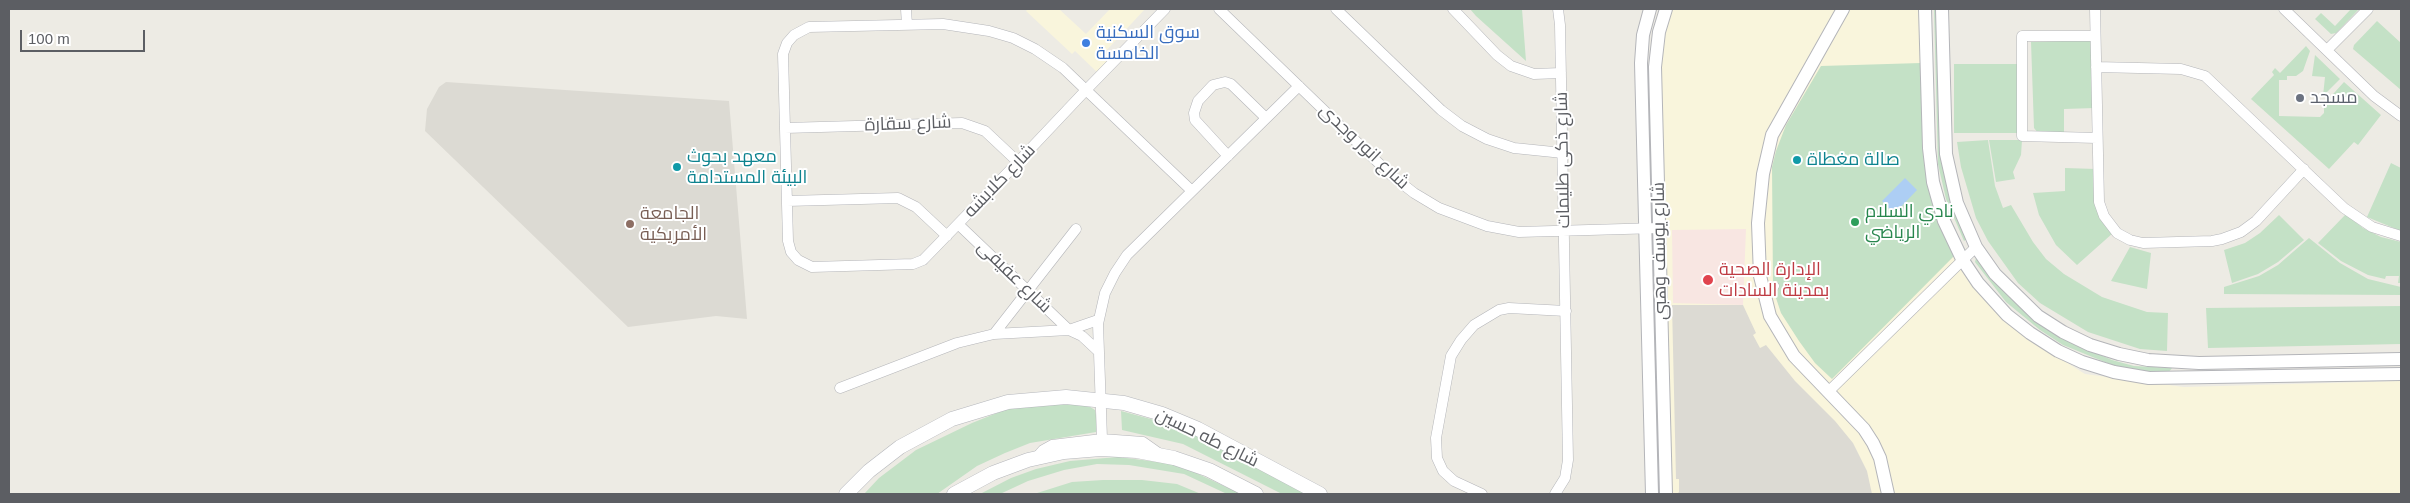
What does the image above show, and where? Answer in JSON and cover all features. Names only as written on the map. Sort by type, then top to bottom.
[{"type":"main road","name":"شارع طه حسين","points":[[846,494],[869,471],[900,447],[934,427],[961,415],[989,406],[1027,399],[1066,397],[1100,399],[1143,408],[1180,421],[1320,494]]},
{"type":"main road","name":"شارع طه حسين","points":[[954,494],[993,473],[1036,458],[1064,452],[1101,449],[1160,454],[1209,470],[1256,494]]},
{"type":"street","points":[[906,9],[907,25]]},
{"type":"street","name":"شارع كلابشه","points":[[787,201],[788,241],[791,252],[807,266],[818,268],[913,264],[925,258],[1165,9]]},
{"type":"street","name":"شارع انور وجدى","points":[[1219,9],[1391,175],[1414,193],[1439,208],[1470,221],[1503,230],[1564,231],[1659,228]]},
{"type":"street","points":[[1336,9],[1441,110],[1462,126],[1487,139],[1514,148],[1562,153]]},
{"type":"street","points":[[1454,9],[1464,22],[1511,66],[1534,74],[1561,73]]},
{"type":"street","name":"شارع ذكى طليمات","points":[[1554,494],[1565,478],[1568,467],[1561,73],[1558,9]]},
{"type":"street","name":"شارع يوسف وهبى","points":[[1650,9],[1643,35],[1641,64],[1652,494]]},
{"type":"street","name":"شارع يوسف وهبى","points":[[1666,9],[1659,32],[1655,67],[1666,494]]},
{"type":"street","points":[[1843,9],[1772,135],[1763,174],[1758,223],[1760,276],[1770,316],[1794,356],[1864,429],[1873,443],[1880,458],[1888,494]]},
{"type":"street","points":[[1925,9],[1929,148],[1933,182],[1944,221],[1962,259],[1978,283],[2007,315],[2030,333],[2058,351],[2082,362],[2114,372],[2149,378],[2401,374]]},
{"type":"street","points":[[1942,9],[1946,154],[1956,203],[1976,247],[1995,274],[2038,316],[2063,332],[2090,345],[2119,354],[2179,363],[2401,359]]},
{"type":"street","points":[[2095,9],[2098,195],[2104,216],[2117,233],[2130,240],[2144,243],[2212,241],[2236,234],[2262,215],[2304,169]]},
{"type":"street","points":[[2284,9],[2374,96],[2401,116]]},
{"type":"street","points":[[2327,50],[2368,9]]},
{"type":"street","points":[[947,236],[916,207],[898,198],[787,201],[784,54],[787,43],[794,34],[815,26],[953,25],[989,30],[1013,38],[1054,61],[1192,192]]},
{"type":"street","points":[[2095,36],[2022,36],[2022,136],[2097,138]]},
{"type":"street","points":[[2096,68],[2181,69],[2198,73],[2212,81],[2353,215],[2372,227],[2401,236]]},
{"type":"street","points":[[1228,156],[1195,120],[1194,113],[1198,100],[1213,85],[1225,82],[1231,84],[1266,118]]},
{"type":"street","points":[[1102,439],[1098,320],[1105,293],[1120,264],[1299,86]]},
{"type":"street","name":"شارع سقارة","points":[[785,128],[962,123],[985,131],[1018,162]]},
{"type":"street","name":"شارع عفيفى","points":[[958,224],[1069,330],[1082,336],[1098,350]]},
{"type":"street","points":[[994,334],[1076,229]]},
{"type":"street","points":[[1828,392],[1976,247]]},
{"type":"street","points":[[1482,494],[1448,476],[1437,458],[1436,438],[1450,356],[1474,325],[1499,310],[1510,308],[1566,311]]},
{"type":"street","points":[[840,388],[934,350],[994,334],[1069,330],[1098,320]]},
{"type":"street","points":[[2179,363],[2180,379]]},
{"type":"street","points":[[1036,458],[1043,450],[1052,445],[1102,439],[1143,442],[1160,454]]},
{"type":"shaded area","name":"سوق السكنية الخامسة","points":[[1028,9],[1059,9],[1086,34],[1110,9],[1145,9],[1105,52],[1112,60],[1099,74],[1075,51],[1072,54],[1026,11]]},
{"type":"shaded area","points":[[1671,9],[1924,9],[1931,182],[1979,287],[2018,332],[2085,374],[2184,387],[2401,381],[2401,494],[1672,494],[1658,65]]},
{"type":"shaded area","name":"الجامعة الأمريكية","points":[[446,82],[729,101],[747,319],[716,316],[628,327],[425,131],[427,109],[439,87]]},
{"type":"shaded area","name":"الإدارة الصحية بمدينة السادات","points":[[1746,229],[1743,305],[1673,303],[1672,230]]},
{"type":"shaded area","points":[[1672,305],[1743,305],[1756,333],[1753,335],[1760,348],[1766,345],[1795,381],[1835,421],[1853,443],[1867,471],[1872,494],[1677,494],[1679,492],[1679,479],[1676,479]]},
{"type":"green space","points":[[1470,9],[1522,9],[1526,61],[1476,16]]},
{"type":"green space","points":[[1934,9],[1938,9],[1949,194],[1956,216],[1967,239],[1964,241],[1946,199],[1938,164]]},
{"type":"green space","points":[[2351,9],[2359,9],[2336,33],[2331,34],[2315,19],[2321,13],[2335,26]]},
{"type":"green space","points":[[2377,21],[2401,43],[2401,90],[2353,49],[2354,45]]},
{"type":"green space","points":[[2094,40],[2095,108],[2064,109],[2064,133],[2038,133],[2034,128],[2031,42]]},
{"type":"green space","points":[[2306,46],[2310,51],[2303,71],[2296,76],[2287,76],[2287,80],[2279,80],[2279,116],[2320,117],[2324,113],[2324,104],[2344,82],[2381,115],[2358,145],[2354,142],[2329,169],[2251,99],[2274,75],[2272,72],[2275,68],[2280,73]]},
{"type":"green space","points":[[2315,55],[2340,79],[2323,96],[2325,77],[2312,76]]},
{"type":"green space","name":"نادي السلام الرياضي","points":[[1921,63],[1923,148],[1955,255],[1832,379],[1815,363],[1799,341],[1781,313],[1773,289],[1772,167],[1776,151],[1786,125],[1821,66]]},
{"type":"green space","points":[[1954,64],[2017,64],[2017,133],[1954,133]]},
{"type":"green space","points":[[1988,140],[1995,186],[2003,208],[2011,205],[2033,242],[2046,259],[2064,274],[2102,297],[2147,312],[2168,313],[2167,351],[2140,349],[2088,332],[2040,303],[2018,283],[1988,241],[1976,218],[1961,167],[1957,142]]},
{"type":"green space","points":[[1989,140],[2022,140],[2021,155],[2013,172],[2015,179],[1996,182]]},
{"type":"green space","points":[[2391,163],[2401,168],[2401,231],[2367,217]]},
{"type":"green space","points":[[2065,168],[2096,169],[2097,191],[2113,233],[2077,265],[2056,245],[2039,215],[2033,193],[2065,191]]},
{"type":"green space","points":[[2346,214],[2363,228],[2381,237],[2401,242],[2401,283],[2398,283],[2399,276],[2386,276],[2385,279],[2368,275],[2341,261],[2318,243]]},
{"type":"green space","points":[[2279,215],[2304,240],[2278,262],[2258,274],[2232,283],[2224,250],[2245,243],[2260,233]]},
{"type":"green space","points":[[2309,238],[2340,263],[2368,279],[2401,287],[2401,295],[2224,294],[2224,287],[2259,276],[2278,265]]},
{"type":"green space","points":[[2130,247],[2151,253],[2147,289],[2111,281]]},
{"type":"green space","points":[[1976,258],[1980,258],[2008,296],[2040,323],[2091,351],[2112,360],[2134,366],[2172,368],[2169,372],[2151,373],[2122,369],[2063,345],[2040,330],[2006,302],[1975,262]]},
{"type":"green space","points":[[2401,306],[2401,344],[2208,348],[2206,308]]},
{"type":"green space","points":[[1060,402],[1087,405],[1095,410],[1098,426],[1096,432],[1030,443],[977,466],[937,494],[864,494],[879,478],[916,450],[972,423],[1007,409]]},
{"type":"green space","points":[[1121,411],[1184,428],[1309,494],[1282,494],[1183,444],[1122,430]]},
{"type":"green space","points":[[1118,457],[1167,463],[1192,471],[1241,494],[1227,494],[1184,474],[1129,465],[1097,464],[1064,470],[1028,481],[1000,494],[980,494],[1011,478],[1036,469],[1070,461]]},
{"type":"green space","points":[[1142,480],[1177,484],[1201,494],[1034,494],[1072,482]]},
{"type":"water","points":[[1905,178],[1917,190],[1894,214],[1882,201]]},
{"type":"place","name":"سوق السكنية الخامسة","points":[[1086,43]]},
{"type":"place","name":"مسجد","points":[[2300,98]]},
{"type":"place","name":"صالة مغطاة","points":[[1797,160]]},
{"type":"place","name":"معهد بحوث البيئة المستدامة","points":[[677,167]]},
{"type":"place","name":"نادي السلام الرياضي","points":[[1855,222]]},
{"type":"place","name":"الجامعة الأمريكية","points":[[630,224]]},
{"type":"place","name":"الإدارة الصحية بمدينة السادات","points":[[1708,280]]}]
